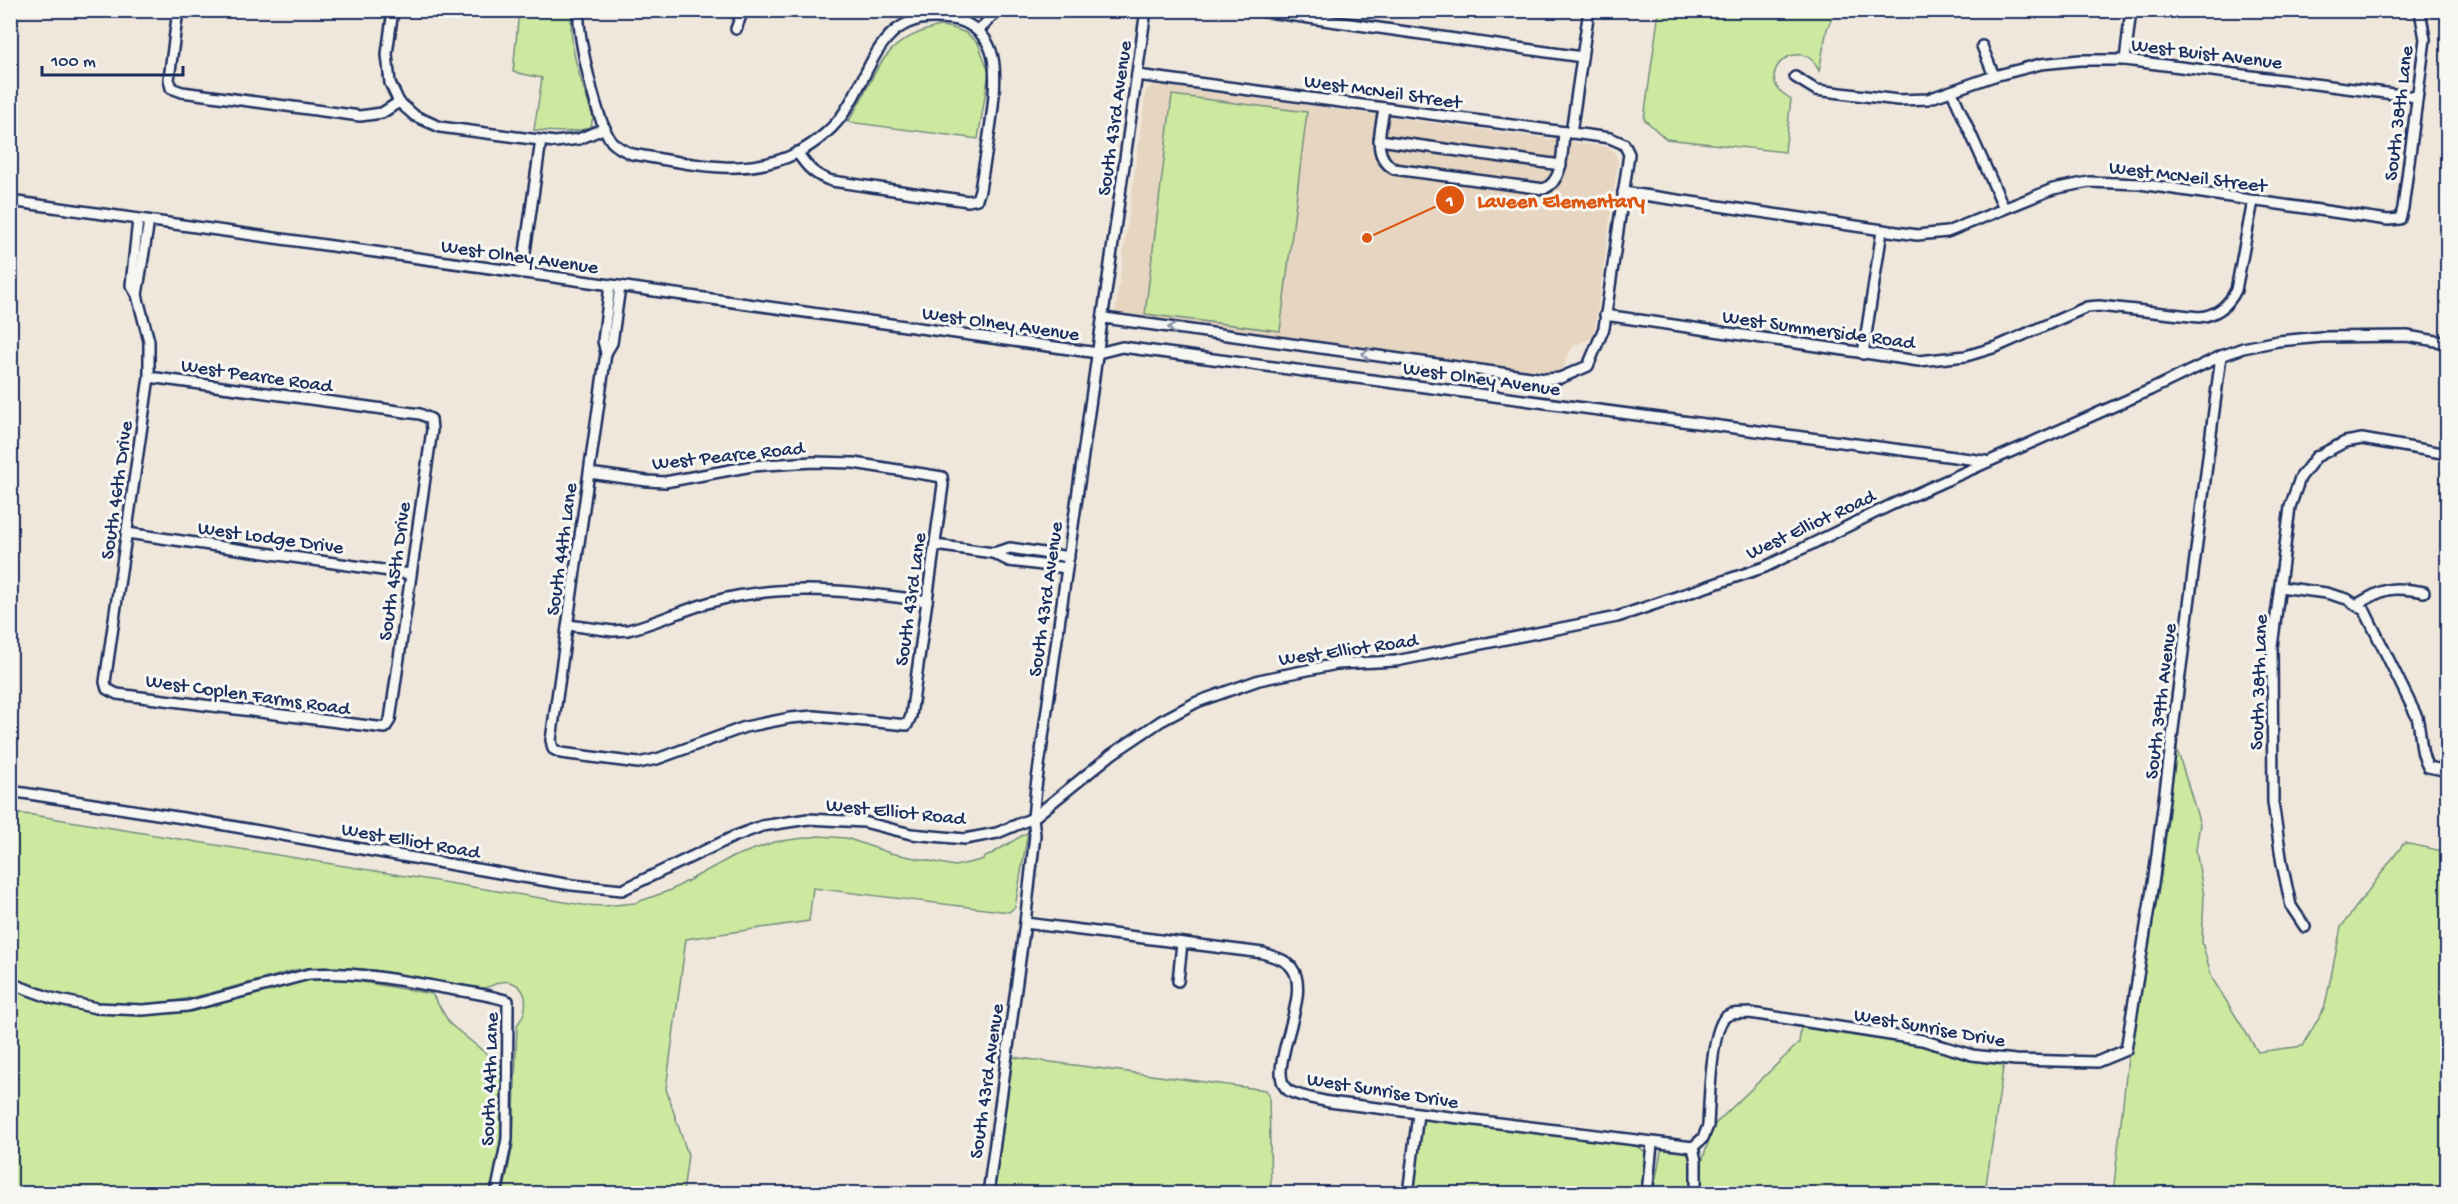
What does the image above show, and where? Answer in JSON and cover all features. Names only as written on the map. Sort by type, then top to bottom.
[{"type":"street","points":[[178,10],[169,79],[171,88],[182,92],[360,116],[382,113],[399,102]]},
{"type":"street","points":[[393,10],[387,65],[390,83],[399,102],[414,116],[440,127],[567,142],[589,136],[605,128]]},
{"type":"street","points":[[579,10],[579,32],[584,61],[605,128],[612,141],[621,150],[632,154],[732,169],[764,165],[797,152],[812,143],[847,109],[880,46],[898,30],[916,20],[957,19],[978,31],[988,42],[995,73],[977,200],[968,201],[832,181],[821,178],[811,170],[797,152]]},
{"type":"street","points":[[736,29],[742,10]]},
{"type":"street","points":[[978,31],[998,10]]},
{"type":"street","name":"South 43rd Avenue","points":[[988,1194],[1035,835],[1033,818],[1146,10]]},
{"type":"street","points":[[1252,10],[1582,57]]},
{"type":"street","points":[[1384,108],[1379,140],[1380,154],[1384,162],[1394,169],[1544,189],[1557,178],[1561,165],[1589,10]]},
{"type":"street","points":[[2125,60],[2131,10]]},
{"type":"street","name":"South 38th Lane","points":[[2400,219],[2425,39],[2420,10]]},
{"type":"street","points":[[1982,46],[1994,76]]},
{"type":"street","name":"West Buist Avenue","points":[[1795,77],[1816,90],[1898,100],[1928,99],[1994,76],[2041,64],[2080,60],[2125,60],[2417,97]]},
{"type":"street","name":"West McNeil Street","points":[[1137,75],[1610,138],[1624,144],[1629,154],[1623,192],[1917,235],[1947,232],[2053,189],[2089,182],[2140,184],[2388,220],[2400,219]]},
{"type":"street","points":[[1952,92],[2004,208]]},
{"type":"street","points":[[522,273],[541,140]]},
{"type":"street","points":[[1379,140],[1561,165]]},
{"type":"street","points":[[1104,318],[1545,379],[1560,378],[1588,366],[1604,328],[1623,192]]},
{"type":"street","name":"West Olney Avenue","points":[[10,201],[1098,353],[1122,346],[1987,462]]},
{"type":"street","name":"West Summerside Road","points":[[1605,315],[1902,360],[1942,359],[1996,347],[2087,307],[2099,306],[2199,317],[2213,316],[2229,303],[2240,277],[2253,201]]},
{"type":"street","name":"South 46th Drive","points":[[107,689],[105,682],[149,378],[149,341],[137,295],[131,285],[132,258],[138,220]]},
{"type":"street","name":"South 46th Drive","points":[[137,295],[149,221]]},
{"type":"street","points":[[1863,354],[1882,231]]},
{"type":"street","points":[[132,258],[143,260]]},
{"type":"street","name":"South 44th Lane","points":[[553,749],[551,740],[606,353],[603,341],[610,322],[615,286]]},
{"type":"street","name":"West Elliot Road","points":[[10,791],[174,816],[572,885],[622,890],[733,837],[762,826],[808,819],[864,822],[911,834],[965,839],[997,833],[1033,818],[1112,754],[1161,721],[1197,702],[1259,680],[1281,675],[1337,664],[1396,661],[1617,617],[1766,567],[1891,505],[2243,348],[2278,341],[2321,337],[2407,336],[2448,343]]},
{"type":"street","name":"South 39th Avenue","points":[[2126,1050],[2154,877],[2221,356]]},
{"type":"street","name":"West Pearce Road","points":[[149,378],[420,414],[431,419]]},
{"type":"street","name":"South 45th Drive","points":[[385,728],[390,720],[432,430],[431,419]]},
{"type":"street","name":"South 38th Lane","points":[[2305,927],[2291,906],[2273,802],[2272,648],[2290,507],[2300,478],[2316,457],[2345,442],[2362,439],[2448,454]]},
{"type":"street","name":"West Pearce Road","points":[[589,473],[647,482],[665,482],[752,466],[813,462],[854,463],[942,477]]},
{"type":"street","name":"South 43rd Lane","points":[[553,749],[561,753],[638,763],[657,759],[745,727],[790,718],[814,716],[907,725],[911,716],[943,485],[942,477]]},
{"type":"street","name":"West Lodge Drive","points":[[127,533],[410,574]]},
{"type":"street","points":[[935,545],[993,553],[1009,561],[1067,568]]},
{"type":"street","points":[[993,553],[1010,548],[1069,557]]},
{"type":"street","points":[[1026,563],[1028,550]]},
{"type":"street","points":[[2280,587],[2326,593],[2347,599],[2365,611],[2416,717],[2422,734],[2421,756],[2428,767],[2448,771]]},
{"type":"street","points":[[2356,605],[2381,590],[2400,588],[2424,592]]},
{"type":"street","points":[[568,625],[613,631],[628,630],[712,602],[746,594],[786,590],[848,590],[927,601]]},
{"type":"street","name":"West Coplen Farms Road","points":[[107,689],[117,694],[385,728]]},
{"type":"street","name":"West Sunrise Drive","points":[[1024,923],[1263,953],[1291,966],[1297,976],[1297,995],[1281,1071],[1283,1085],[1290,1091],[1329,1102],[1653,1144],[1693,1147],[1703,1138],[1708,1126],[1714,1047],[1720,1022],[1726,1016],[1750,1013],[1922,1040],[1972,1055],[2015,1060],[2097,1062],[2126,1050]]},
{"type":"street","points":[[1178,981],[1182,943]]},
{"type":"street","name":"South 44th Lane","points":[[10,983],[51,998],[96,1008],[131,1010],[188,1006],[309,974],[359,975],[418,983],[492,995],[508,1001],[507,1139],[496,1194]]},
{"type":"street","points":[[1408,1194],[1418,1114]]},
{"type":"street","points":[[1647,1194],[1653,1144]]},
{"type":"street","points":[[1693,1147],[1696,1161],[1696,1194]]},
{"type":"shaded area","points":[[1153,84],[1606,147],[1614,151],[1618,161],[1594,335],[1573,346],[1566,358],[1565,366],[1560,371],[1549,374],[1115,314],[1146,90]]},
{"type":"green space","points":[[519,11],[572,11],[574,51],[593,117],[591,127],[570,132],[534,130],[542,78],[513,72]]},
{"type":"green space","points":[[1659,11],[1835,11],[1827,29],[1819,71],[1812,60],[1803,55],[1795,55],[1781,61],[1774,74],[1779,90],[1791,99],[1785,152],[1666,139],[1644,119]]},
{"type":"green space","points":[[940,26],[966,33],[978,43],[989,72],[978,139],[848,122],[881,62],[890,51],[919,33]]},
{"type":"green space","points":[[1172,95],[1307,112],[1280,331],[1145,314]]},
{"type":"green space","points":[[2176,746],[2200,824],[2196,850],[2204,896],[2202,942],[2212,978],[2258,1052],[2303,1046],[2325,1006],[2341,927],[2404,843],[2447,852],[2447,1193],[2113,1194],[2128,1058],[2161,876]]},
{"type":"green space","points":[[10,813],[583,905],[604,906],[635,903],[671,890],[730,858],[774,842],[819,836],[846,838],[890,853],[955,866],[981,860],[1028,832],[1015,907],[1009,912],[813,888],[809,921],[686,939],[666,1089],[688,1155],[683,1193],[503,1194],[513,1145],[517,1025],[526,1002],[523,991],[519,987],[505,982],[476,988],[365,969],[323,967],[294,970],[206,994],[159,1003],[126,1004],[92,1001],[42,989],[11,976]]},
{"type":"green space","points":[[345,979],[432,994],[450,1024],[504,1068],[500,1144],[491,1193],[11,1193],[10,989],[77,1009],[99,1013],[144,1015],[191,1010],[299,982]]},
{"type":"green space","points":[[1801,1026],[1922,1043],[2004,1062],[1986,1185],[2032,1193],[1699,1194],[1701,1165],[1713,1126],[1799,1043]]},
{"type":"green space","points":[[1012,1057],[1266,1090],[1269,1095],[1271,1193],[994,1193]]},
{"type":"green space","points":[[1422,1117],[1636,1146],[1646,1152],[1648,1159],[1643,1193],[1413,1194]]},
{"type":"green space","points":[[1664,1148],[1686,1151],[1692,1161],[1690,1193],[1653,1194],[1661,1151]]},
{"type":"place","name":"Laveen Elementary","points":[[1367,238]]}]
